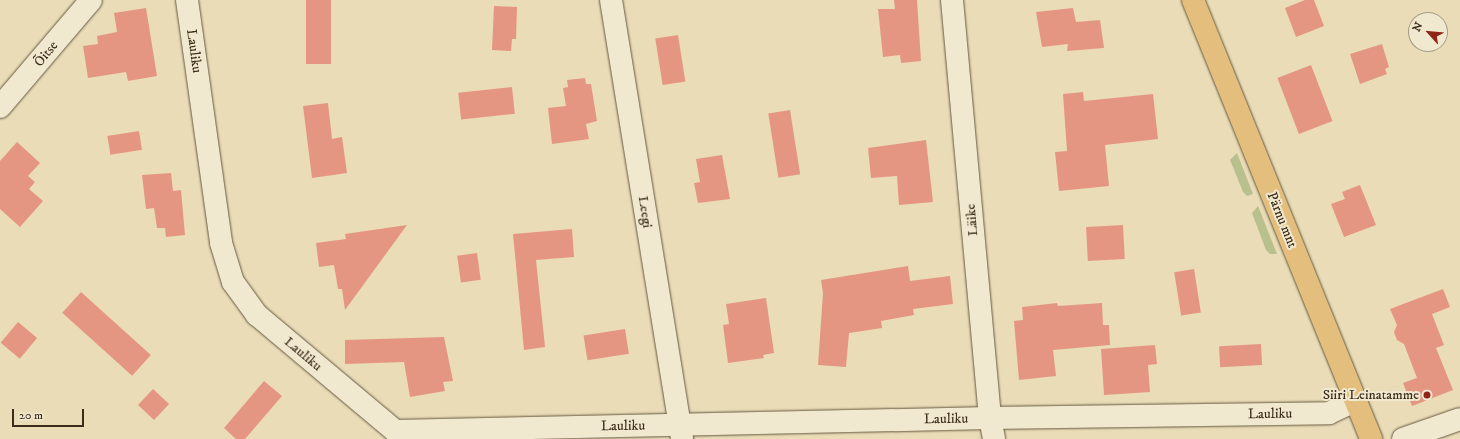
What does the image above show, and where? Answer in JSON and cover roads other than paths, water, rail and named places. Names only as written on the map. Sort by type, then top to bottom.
[{"type":"main road","name":"Pärnu mnt","points":[[1193,0],[1371,439]]},
{"type":"street","name":"Õitse","points":[[0,107],[91,0]]},
{"type":"street","name":"Lauliku","points":[[187,0],[221,243],[233,282],[257,315],[395,431],[681,432],[990,418],[1329,413],[1355,401]]},
{"type":"street","name":"Leegi","points":[[611,0],[681,432]]},
{"type":"street","name":"Läike","points":[[952,0],[990,418],[994,439]]},
{"type":"street","points":[[1403,439],[1460,419]]},
{"type":"place","name":"Siiri Leinatamme","points":[[1427,395]]}]
